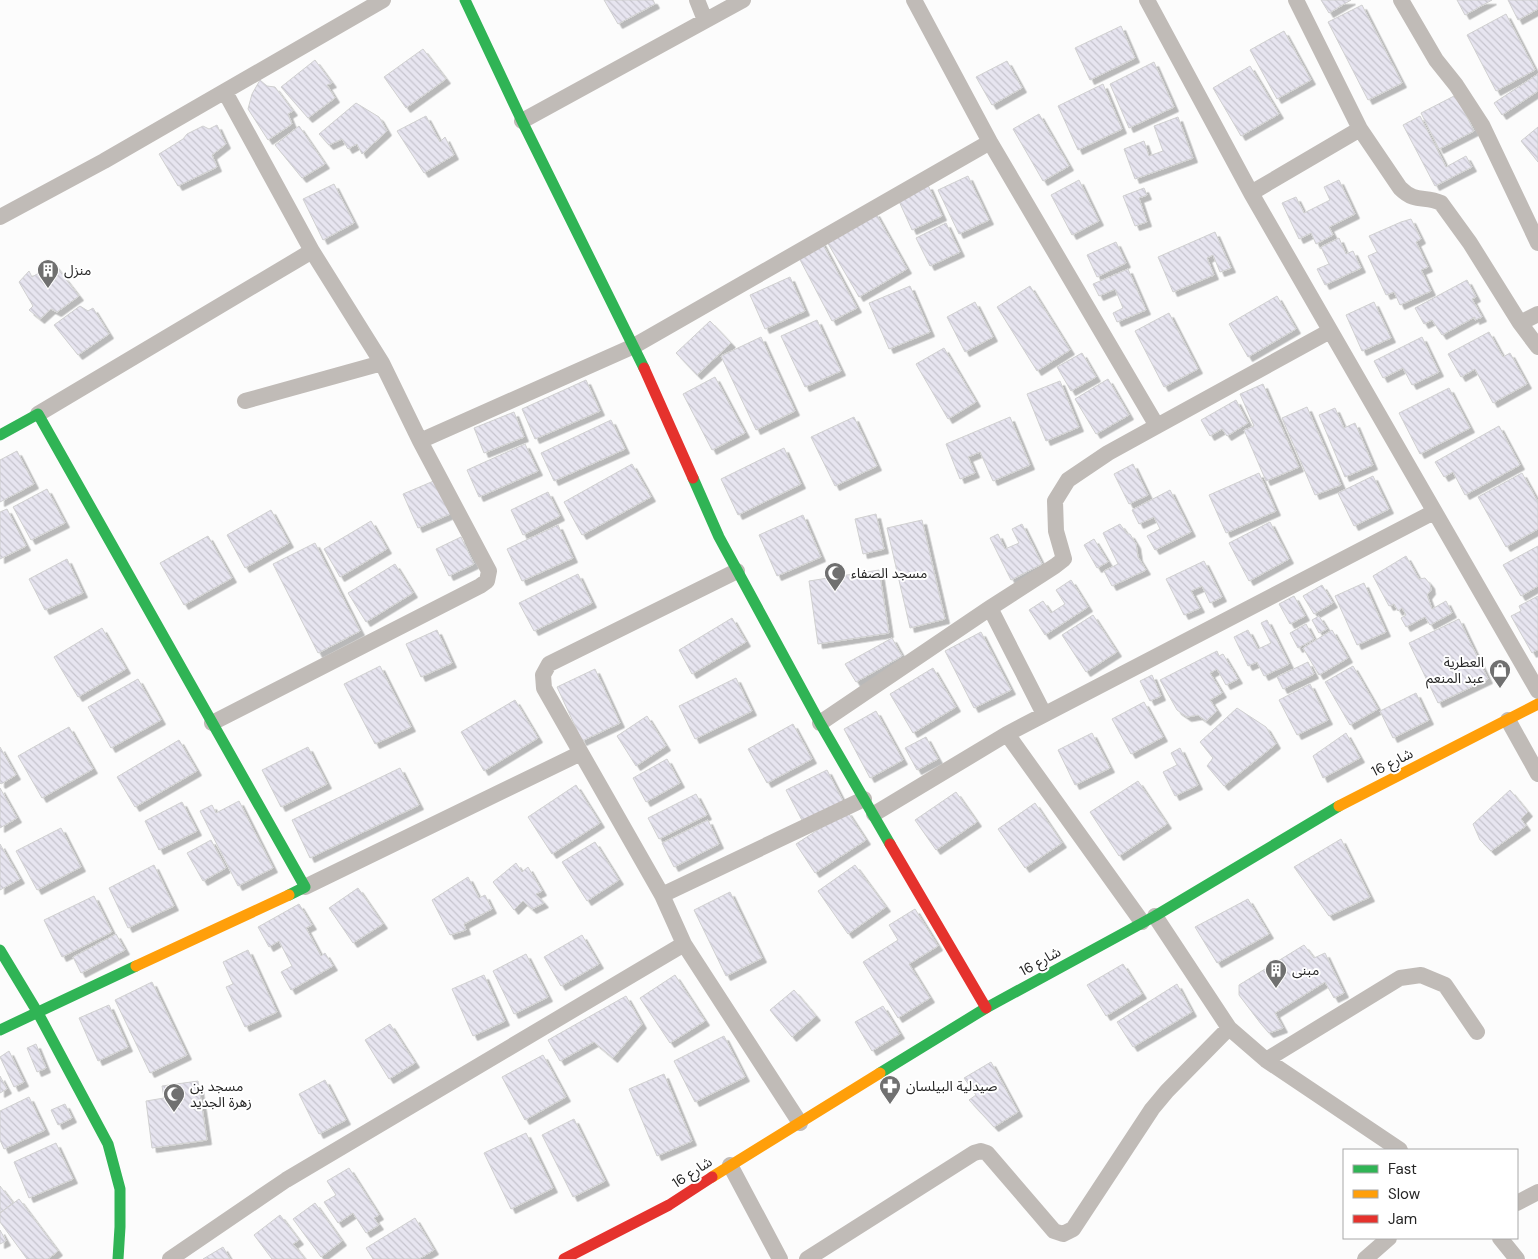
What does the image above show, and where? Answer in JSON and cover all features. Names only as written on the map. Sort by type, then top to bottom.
[{"type":"street","points":[[0,217],[104,162],[383,0]]},
{"type":"street","points":[[465,0],[522,121],[634,346],[719,537],[820,723],[986,1008]]},
{"type":"street","points":[[697,0],[705,20]]},
{"type":"street","points":[[522,121],[743,0]]},
{"type":"street","points":[[914,0],[990,142],[1157,426]]},
{"type":"street","points":[[1147,0],[1250,194],[1538,691]]},
{"type":"street","points":[[1296,0],[1360,129],[1400,188],[1407,195],[1415,199],[1441,203],[1470,243],[1520,323],[1538,347]]},
{"type":"street","points":[[1401,0],[1436,60],[1456,85],[1482,126],[1538,243]]},
{"type":"street","points":[[212,723],[480,586],[487,581],[489,571],[420,441],[382,363],[312,251],[225,92]]},
{"type":"street","points":[[1250,194],[1360,129]]},
{"type":"street","points":[[420,441],[634,346],[990,142]]},
{"type":"street","points":[[0,435],[312,251]]},
{"type":"street","points":[[1520,323],[1538,314]]},
{"type":"street","points":[[820,723],[1064,559],[1056,531],[1055,501],[1068,480],[1157,426],[1330,331]]},
{"type":"street","points":[[245,401],[382,363]]},
{"type":"street","points":[[38,414],[305,887]]},
{"type":"street","points":[[874,814],[1006,734],[1434,512]]},
{"type":"street","points":[[737,571],[549,664],[543,675],[544,688],[662,895],[684,944],[800,1123]]},
{"type":"street","points":[[990,608],[1044,714]]},
{"type":"street","name":"شارع 16","points":[[564,1259],[669,1205],[730,1165],[986,1008],[1149,919],[1324,814],[1538,704]]},
{"type":"street","points":[[1508,720],[1538,774]]},
{"type":"street","points":[[1006,734],[1149,919],[1229,1028],[1266,1060],[1399,1149]]},
{"type":"street","points":[[0,1030],[305,887],[581,753]]},
{"type":"street","points":[[662,895],[864,799]]},
{"type":"street","points":[[170,1259],[286,1180],[684,944]]},
{"type":"street","points":[[0,950],[38,1013],[108,1144],[120,1189],[118,1259]]},
{"type":"street","points":[[1266,1060],[1400,978],[1421,975],[1445,985],[1477,1032]]},
{"type":"street","points":[[807,1259],[974,1153],[981,1151],[987,1153],[1054,1230],[1063,1234],[1072,1229],[1152,1109],[1229,1028]]},
{"type":"street","points":[[730,1165],[780,1259]]},
{"type":"street","points":[[1518,1202],[1538,1192]]},
{"type":"street","points":[[1365,1259],[1388,1239]]},
{"type":"street","points":[[1501,1239],[1517,1259]]},
{"type":"building","points":[[604,0],[653,0],[655,4],[618,24]]},
{"type":"building","points":[[1321,0],[1351,0],[1329,13]]},
{"type":"building","points":[[1457,0],[1492,0],[1465,15]]},
{"type":"building","points":[[1508,0],[1538,0],[1538,9],[1518,20]]},
{"type":"building","points":[[1362,5],[1402,83],[1368,100],[1328,22]]},
{"type":"building","points":[[1506,14],[1535,70],[1496,91],[1467,35]]},
{"type":"building","points":[[1121,26],[1135,58],[1090,80],[1075,48]]},
{"type":"building","points":[[1284,31],[1311,80],[1277,99],[1250,50]]},
{"type":"building","points":[[423,49],[446,79],[406,108],[384,77]]},
{"type":"building","points":[[315,60],[332,83],[327,85],[335,98],[308,118],[281,87]]},
{"type":"building","points":[[1007,61],[1022,88],[992,105],[976,77]]},
{"type":"building","points":[[1154,62],[1174,107],[1129,128],[1110,84]]},
{"type":"building","points":[[1250,66],[1279,114],[1241,136],[1213,88]]},
{"type":"building","points":[[1538,74],[1538,91],[1502,115],[1494,103]]},
{"type":"building","points":[[260,80],[267,86],[275,87],[293,111],[288,114],[292,124],[268,140],[248,109],[252,94]]},
{"type":"building","points":[[1103,84],[1122,129],[1078,150],[1058,106]]},
{"type":"building","points":[[1456,95],[1474,131],[1439,149],[1421,113]]},
{"type":"building","points":[[356,103],[379,117],[387,131],[362,154],[357,144],[348,149],[342,139],[329,145],[319,134]]},
{"type":"building","points":[[1039,114],[1069,166],[1043,181],[1013,129]]},
{"type":"building","points":[[426,116],[440,142],[445,137],[454,155],[424,173],[397,131]]},
{"type":"building","points":[[1420,116],[1446,167],[1466,156],[1472,167],[1435,186],[1403,125]]},
{"type":"building","points":[[1178,117],[1193,158],[1135,179],[1124,149],[1144,141],[1149,156],[1163,151],[1154,126]]},
{"type":"building","points":[[217,125],[226,144],[212,155],[217,167],[178,186],[159,154],[183,139],[187,134],[203,126],[209,129]]},
{"type":"building","points":[[299,126],[325,164],[302,178],[275,145]]},
{"type":"building","points":[[1538,127],[1538,162],[1521,141]]},
{"type":"building","points":[[968,176],[989,220],[959,234],[938,190]]},
{"type":"building","points":[[1079,180],[1099,221],[1072,235],[1051,195]]},
{"type":"building","points":[[1339,180],[1355,214],[1329,227],[1333,235],[1316,244],[1311,233],[1299,239],[1282,203],[1296,197],[1304,213],[1330,200],[1324,187]]},
{"type":"building","points":[[334,184],[354,223],[323,240],[303,199]]},
{"type":"building","points":[[928,185],[942,216],[912,230],[898,199]]},
{"type":"building","points":[[1144,188],[1147,195],[1139,198],[1147,222],[1135,226],[1123,196]]},
{"type":"building","points":[[875,212],[907,269],[859,297],[826,240]]},
{"type":"building","points":[[1411,219],[1421,239],[1416,242],[1428,267],[1421,270],[1431,291],[1400,305],[1394,292],[1386,295],[1368,256],[1377,252],[1369,236]]},
{"type":"building","points":[[946,223],[960,252],[930,266],[916,238]]},
{"type":"building","points":[[1215,232],[1231,268],[1220,272],[1213,255],[1207,258],[1214,275],[1173,292],[1158,257]]},
{"type":"building","points":[[1339,238],[1346,254],[1353,251],[1361,268],[1325,285],[1317,269],[1329,264],[1321,247]]},
{"type":"building","points":[[821,241],[857,308],[832,321],[797,254]]},
{"type":"building","points":[[1116,242],[1126,263],[1097,277],[1087,255]]},
{"type":"building","name":"منزل","points":[[54,264],[79,296],[57,312],[51,309],[40,319],[29,310],[33,306],[19,282],[29,271],[32,277]]},
{"type":"building","points":[[1128,269],[1146,310],[1117,322],[1113,313],[1123,308],[1115,289],[1099,296],[1093,284]]},
{"type":"building","points":[[790,277],[805,311],[765,329],[750,295]]},
{"type":"building","points":[[1467,280],[1476,297],[1472,299],[1482,317],[1475,320],[1475,317],[1442,335],[1432,320],[1424,324],[1415,308]]},
{"type":"building","points":[[910,286],[930,332],[889,349],[869,303]]},
{"type":"building","points":[[1030,286],[1070,350],[1037,371],[997,307]]},
{"type":"building","points":[[1277,296],[1296,329],[1248,357],[1229,324]]},
{"type":"building","points":[[975,302],[993,337],[965,352],[947,317]]},
{"type":"building","points":[[1374,302],[1391,338],[1362,351],[1346,315]]},
{"type":"building","points":[[80,306],[88,311],[93,308],[109,334],[78,355],[54,325]]},
{"type":"building","points":[[1169,313],[1198,369],[1164,387],[1135,331]]},
{"type":"building","points":[[817,320],[841,371],[805,387],[781,336]]},
{"type":"building","points":[[710,321],[731,343],[697,375],[676,353]]},
{"type":"building","points":[[1489,332],[1503,357],[1510,353],[1527,384],[1493,403],[1475,369],[1461,377],[1448,354]]},
{"type":"building","points":[[761,337],[795,411],[756,430],[721,356]]},
{"type":"building","points":[[1422,337],[1439,372],[1412,385],[1403,368],[1383,378],[1374,361]]},
{"type":"building","points":[[944,348],[976,402],[948,419],[916,364]]},
{"type":"building","points":[[1082,353],[1096,377],[1071,391],[1057,367]]},
{"type":"building","points":[[715,377],[745,433],[712,450],[683,394]]},
{"type":"building","points":[[1108,379],[1129,415],[1096,434],[1075,399]]},
{"type":"building","points":[[586,380],[600,411],[535,439],[522,409]]},
{"type":"building","points":[[1060,381],[1079,427],[1046,441],[1027,394]]},
{"type":"building","points":[[1263,384],[1299,467],[1266,481],[1244,430],[1254,426],[1240,394]]},
{"type":"building","points":[[1449,388],[1470,428],[1420,454],[1399,413]]},
{"type":"building","points":[[1236,400],[1248,423],[1227,436],[1222,429],[1210,436],[1201,420]]},
{"type":"building","points":[[1307,407],[1341,485],[1315,495],[1282,418]]},
{"type":"building","points":[[1335,408],[1344,428],[1355,423],[1373,465],[1345,477],[1319,415]]},
{"type":"building","points":[[514,412],[524,437],[484,453],[474,428]]},
{"type":"building","points":[[854,417],[877,466],[835,486],[811,437]]},
{"type":"building","points":[[1010,417],[1030,465],[993,481],[980,452],[968,457],[975,473],[960,479],[946,444]]},
{"type":"building","points":[[611,420],[625,449],[554,481],[541,453]]},
{"type":"building","points":[[1499,426],[1520,465],[1465,495],[1453,472],[1444,477],[1435,462]]},
{"type":"building","points":[[525,444],[538,471],[479,497],[467,470]]},
{"type":"building","points":[[784,448],[801,484],[738,515],[721,479]]},
{"type":"building","points":[[17,451],[34,484],[0,502],[0,460]]},
{"type":"building","points":[[632,464],[651,497],[582,535],[564,502]]},
{"type":"building","points":[[1133,464],[1148,495],[1129,504],[1114,474]]},
{"type":"building","points":[[1259,473],[1276,511],[1226,533],[1209,495]]},
{"type":"building","points":[[1522,473],[1538,502],[1538,529],[1506,547],[1478,497]]},
{"type":"building","points":[[1373,476],[1389,509],[1354,526],[1338,493]]},
{"type":"building","points":[[436,480],[450,514],[418,528],[403,494]]},
{"type":"building","points":[[47,489],[65,523],[31,540],[13,507]]},
{"type":"building","points":[[1170,490],[1191,532],[1155,550],[1147,536],[1160,529],[1154,517],[1139,524],[1132,510]]},
{"type":"building","points":[[548,492],[560,516],[523,535],[511,510]]},
{"type":"building","points":[[7,509],[26,546],[0,559],[0,512]]},
{"type":"building","points":[[271,510],[289,543],[245,568],[227,535]]},
{"type":"building","points":[[876,514],[884,549],[863,554],[855,519]]},
{"type":"building","points":[[803,515],[821,557],[777,576],[759,535]]},
{"type":"building","points":[[922,520],[945,619],[910,628],[887,528]]},
{"type":"building","points":[[371,521],[387,549],[340,577],[324,549]]},
{"type":"building","points":[[1270,522],[1289,559],[1249,581],[1229,543]]},
{"type":"building","points":[[1022,524],[1042,564],[1011,580],[990,538],[998,534],[1005,549],[1019,543],[1012,529]]},
{"type":"building","points":[[1120,524],[1127,534],[1130,534],[1136,544],[1138,557],[1146,570],[1112,586],[1104,571],[1118,564],[1103,533]]},
{"type":"building","points":[[558,525],[573,558],[522,581],[507,549]]},
{"type":"building","points":[[208,536],[232,578],[184,605],[160,563]]},
{"type":"building","points":[[461,537],[474,564],[449,576],[436,549]]},
{"type":"building","points":[[1094,539],[1108,562],[1097,568],[1084,545]]},
{"type":"building","points":[[315,543],[360,631],[318,653],[273,564]]},
{"type":"building","points":[[1538,546],[1538,586],[1521,596],[1503,565]]},
{"type":"building","points":[[1406,556],[1419,579],[1425,578],[1430,584],[1431,590],[1427,595],[1432,609],[1446,601],[1452,613],[1430,625],[1425,617],[1406,627],[1401,618],[1406,615],[1402,608],[1398,611],[1394,604],[1389,606],[1373,576]]},
{"type":"building","points":[[67,559],[83,593],[45,610],[29,579]]},
{"type":"building","points":[[1204,561],[1222,597],[1210,603],[1202,586],[1191,591],[1200,608],[1184,615],[1166,579]]},
{"type":"building","points":[[395,564],[413,593],[366,622],[348,593]]},
{"type":"building","points":[[879,570],[889,633],[818,644],[809,581]]},
{"type":"building","points":[[578,574],[592,603],[534,631],[519,603]]},
{"type":"building","points":[[1071,580],[1088,607],[1045,635],[1029,610],[1043,601],[1051,613],[1065,604],[1056,590]]},
{"type":"building","points":[[1364,583],[1386,632],[1357,645],[1335,596]]},
{"type":"building","points":[[1322,585],[1333,603],[1314,614],[1303,596]]},
{"type":"building","points":[[1294,596],[1305,616],[1290,624],[1279,604]]},
{"type":"building","points":[[1538,596],[1538,651],[1532,653],[1511,616],[1521,611],[1519,606]]},
{"type":"building","points":[[1093,615],[1117,652],[1086,672],[1062,635]]},
{"type":"building","points":[[1319,616],[1327,629],[1319,633],[1312,620]]},
{"type":"building","points":[[732,618],[746,642],[692,674],[679,650]]},
{"type":"building","points":[[1459,619],[1488,679],[1438,703],[1409,643]]},
{"type":"building","points":[[1267,620],[1289,664],[1264,676],[1257,662],[1248,666],[1234,637],[1248,630],[1258,649],[1271,643],[1261,623]]},
{"type":"building","points":[[1306,624],[1314,639],[1298,648],[1290,633]]},
{"type":"building","points":[[102,628],[126,669],[78,697],[54,657]]},
{"type":"building","points":[[437,630],[452,663],[421,677],[406,644]]},
{"type":"building","points":[[1332,630],[1348,658],[1319,675],[1303,648]]},
{"type":"building","points":[[981,632],[1011,690],[974,708],[945,651]]},
{"type":"building","points":[[892,638],[902,656],[856,682],[845,664]]},
{"type":"building","points":[[1217,651],[1219,656],[1223,654],[1238,679],[1226,685],[1217,669],[1210,673],[1222,693],[1210,700],[1217,711],[1206,721],[1198,715],[1187,717],[1177,710],[1160,680]]},
{"type":"building","points":[[1308,662],[1314,674],[1283,689],[1277,677]]},
{"type":"building","points":[[380,666],[411,727],[375,744],[344,684]]},
{"type":"building","points":[[1353,666],[1378,709],[1350,725],[1325,682]]},
{"type":"building","points":[[933,668],[956,707],[913,733],[890,694]]},
{"type":"building","points":[[595,669],[620,723],[582,741],[557,687]]},
{"type":"building","points":[[1152,675],[1161,696],[1150,701],[1140,681]]},
{"type":"building","points":[[736,678],[752,711],[695,739],[679,706]]},
{"type":"building","points":[[138,679],[161,720],[111,748],[88,707]]},
{"type":"building","points":[[1310,684],[1328,720],[1297,735],[1279,700]]},
{"type":"building","points":[[1416,693],[1429,720],[1393,738],[1380,711]]},
{"type":"building","points":[[515,700],[538,738],[484,771],[461,732]]},
{"type":"building","points":[[1144,702],[1163,737],[1131,754],[1112,719]]},
{"type":"building","points":[[1237,708],[1266,727],[1276,744],[1224,786],[1207,766],[1213,758],[1200,742]]},
{"type":"building","points":[[876,711],[903,760],[870,778],[844,729]]},
{"type":"building","points":[[647,716],[666,746],[636,766],[617,736]]},
{"type":"building","points":[[793,724],[812,759],[767,783],[748,749]]},
{"type":"building","points":[[69,727],[93,769],[42,798],[18,756]]},
{"type":"building","points":[[1092,733],[1110,768],[1075,785],[1058,750]]},
{"type":"building","points":[[1346,733],[1360,758],[1323,778],[1313,756]]},
{"type":"building","points":[[926,737],[938,759],[917,770],[905,748]]},
{"type":"building","points":[[179,740],[197,771],[135,807],[117,777]]},
{"type":"building","points":[[0,747],[16,775],[1,784],[0,783]]},
{"type":"building","points":[[308,747],[327,784],[281,807],[262,770]]},
{"type":"building","points":[[1180,748],[1198,785],[1175,796],[1163,772],[1177,765],[1171,753]]},
{"type":"building","points":[[667,759],[680,783],[646,802],[633,778]]},
{"type":"building","points":[[400,768],[419,805],[310,858],[292,820]]},
{"type":"building","points":[[827,770],[843,801],[803,822],[786,790]]},
{"type":"building","points":[[1138,781],[1167,824],[1119,856],[1090,812]]},
{"type":"building","points":[[576,785],[600,823],[552,854],[528,817]]},
{"type":"building","points":[[0,788],[17,818],[0,828]]},
{"type":"building","points":[[1510,790],[1528,812],[1521,819],[1526,826],[1491,851],[1480,840],[1473,824]]},
{"type":"building","points":[[956,792],[977,822],[936,850],[915,820]]},
{"type":"building","points":[[696,794],[707,815],[659,839],[648,818]]},
{"type":"building","points":[[239,801],[273,868],[238,886],[200,811],[212,805],[216,813]]},
{"type":"building","points":[[182,802],[197,831],[159,850],[145,821]]},
{"type":"building","points":[[1035,803],[1062,843],[1025,868],[998,829]]},
{"type":"building","points":[[847,811],[866,840],[815,873],[796,844]]},
{"type":"building","points":[[708,820],[719,844],[674,867],[662,843]]},
{"type":"building","points":[[61,828],[81,867],[37,890],[16,851]]},
{"type":"building","points":[[1341,839],[1370,897],[1329,916],[1294,867]]},
{"type":"building","points":[[211,840],[226,868],[203,881],[187,853]]},
{"type":"building","points":[[595,842],[619,880],[587,901],[562,862]]},
{"type":"building","points":[[0,844],[20,879],[0,890]]},
{"type":"building","points":[[516,863],[522,872],[528,867],[542,891],[536,894],[544,903],[532,909],[523,901],[514,910],[493,882]]},
{"type":"building","points":[[154,865],[174,906],[128,928],[109,888]]},
{"type":"building","points":[[855,865],[886,907],[848,934],[818,891]]},
{"type":"building","points":[[468,877],[479,898],[485,895],[492,909],[464,924],[466,930],[450,935],[432,900]]},
{"type":"building","points":[[358,888],[383,924],[353,943],[329,908]]},
{"type":"building","points":[[730,892],[762,958],[726,976],[694,910]]},
{"type":"building","points":[[94,896],[112,932],[62,957],[44,920]]},
{"type":"building","points":[[1248,899],[1269,934],[1217,963],[1195,927]]},
{"type":"building","points":[[299,904],[312,925],[306,928],[321,956],[325,953],[333,966],[291,990],[281,972],[292,966],[279,941],[269,947],[258,927]]},
{"type":"building","points":[[915,909],[938,946],[909,964],[930,998],[898,1018],[863,962],[898,940],[889,925]]},
{"type":"building","points":[[116,934],[125,950],[81,973],[73,957]]},
{"type":"building","points":[[582,935],[599,964],[561,986],[544,957]]},
{"type":"building","name":"مبنى","points":[[1304,945],[1314,958],[1325,953],[1344,993],[1334,998],[1325,982],[1275,1013],[1283,1028],[1269,1033],[1239,995],[1239,985]]},
{"type":"building","points":[[248,950],[277,1012],[245,1027],[226,987],[233,984],[223,962]]},
{"type":"building","points":[[526,954],[548,997],[514,1014],[493,971]]},
{"type":"building","points":[[1123,964],[1142,994],[1106,1016],[1087,985]]},
{"type":"building","points":[[484,975],[505,1021],[473,1036],[452,989]]},
{"type":"building","points":[[675,975],[705,1021],[670,1043],[640,998]]},
{"type":"building","points":[[152,982],[187,1055],[150,1073],[115,1000]]},
{"type":"building","points":[[1177,984],[1192,1012],[1133,1047],[1117,1022]]},
{"type":"building","points":[[794,990],[816,1016],[792,1037],[770,1010]]},
{"type":"building","points":[[626,996],[642,1024],[613,1058],[594,1042],[560,1061],[548,1040]]},
{"type":"building","points":[[109,1005],[128,1047],[98,1061],[79,1018]]},
{"type":"building","points":[[883,1006],[900,1034],[872,1051],[855,1022]]},
{"type":"building","points":[[390,1024],[415,1063],[389,1079],[365,1040]]},
{"type":"building","points":[[724,1036],[745,1077],[695,1102],[674,1061]]},
{"type":"building","points":[[36,1044],[46,1068],[37,1072],[27,1048]]},
{"type":"building","points":[[9,1051],[24,1082],[14,1087],[0,1057]]},
{"type":"building","points":[[543,1055],[566,1097],[525,1120],[502,1077]]},
{"type":"building","points":[[991,1062],[1018,1112],[994,1127],[969,1100],[976,1095],[964,1078]]},
{"type":"building","points":[[664,1074],[692,1141],[657,1156],[629,1089]]},
{"type":"building","points":[[0,1076],[7,1089],[0,1093]]},
{"type":"building","points":[[325,1080],[346,1120],[319,1134],[299,1094]]},
{"type":"building","points":[[198,1081],[207,1140],[152,1148],[146,1101],[164,1098],[162,1086]]},
{"type":"building","points":[[29,1097],[45,1130],[4,1149],[0,1140],[0,1111]]},
{"type":"building","points":[[65,1104],[72,1118],[58,1125],[51,1110]]},
{"type":"building","points":[[574,1119],[605,1181],[573,1197],[542,1135]]},
{"type":"building","points":[[526,1133],[553,1188],[511,1209],[484,1153]]},
{"type":"building","points":[[56,1143],[73,1179],[29,1198],[14,1162]]},
{"type":"building","points":[[349,1168],[379,1215],[374,1218],[379,1225],[366,1233],[353,1213],[338,1223],[324,1202],[336,1195],[327,1181]]},
{"type":"building","points":[[0,1186],[13,1203],[0,1213]]},
{"type":"building","points":[[19,1199],[58,1251],[48,1259],[27,1259],[0,1222],[0,1213]]},
{"type":"building","points":[[315,1203],[342,1241],[321,1257],[293,1219]]},
{"type":"building","points":[[280,1215],[299,1240],[293,1244],[305,1259],[272,1259],[254,1235]]},
{"type":"building","points":[[415,1218],[434,1250],[419,1259],[373,1259],[366,1248]]},
{"type":"building","points":[[0,1230],[6,1241],[0,1244]]},
{"type":"building","points":[[223,1247],[230,1259],[203,1259]]},
{"type":"traffic: fast","points":[[465,0],[522,121],[644,368]]},
{"type":"traffic: fast","points":[[0,435],[38,414],[305,887],[289,895]]},
{"type":"traffic: fast","points":[[693,478],[719,537],[820,723],[890,844]]},
{"type":"traffic: fast","points":[[880,1073],[986,1008],[1155,916],[1339,806]]},
{"type":"traffic: fast","points":[[0,950],[38,1013],[108,1144],[120,1189],[118,1259]]},
{"type":"traffic: fast","points":[[0,1030],[136,966]]},
{"type":"traffic: slow","points":[[1339,806],[1538,704]]},
{"type":"traffic: slow","points":[[136,966],[289,895]]},
{"type":"traffic: slow","points":[[712,1177],[880,1073]]},
{"type":"traffic: jam","points":[[644,368],[693,478]]},
{"type":"traffic: jam","points":[[890,844],[986,1008]]},
{"type":"traffic: jam","points":[[564,1259],[669,1205],[712,1177]]},
{"type":"place","name":"منزل","points":[[48,289]]},
{"type":"place","name":"مسجد الصفاء","points":[[835,592]]},
{"type":"place","name":"العطرية عبد المنعم","points":[[1500,689]]},
{"type":"place","name":"مبنى","points":[[1276,989]]},
{"type":"place","name":"صيدلية البيلسان","points":[[890,1105]]},
{"type":"place","name":"مسجد بن زهرة الجديد","points":[[174,1113]]}]
